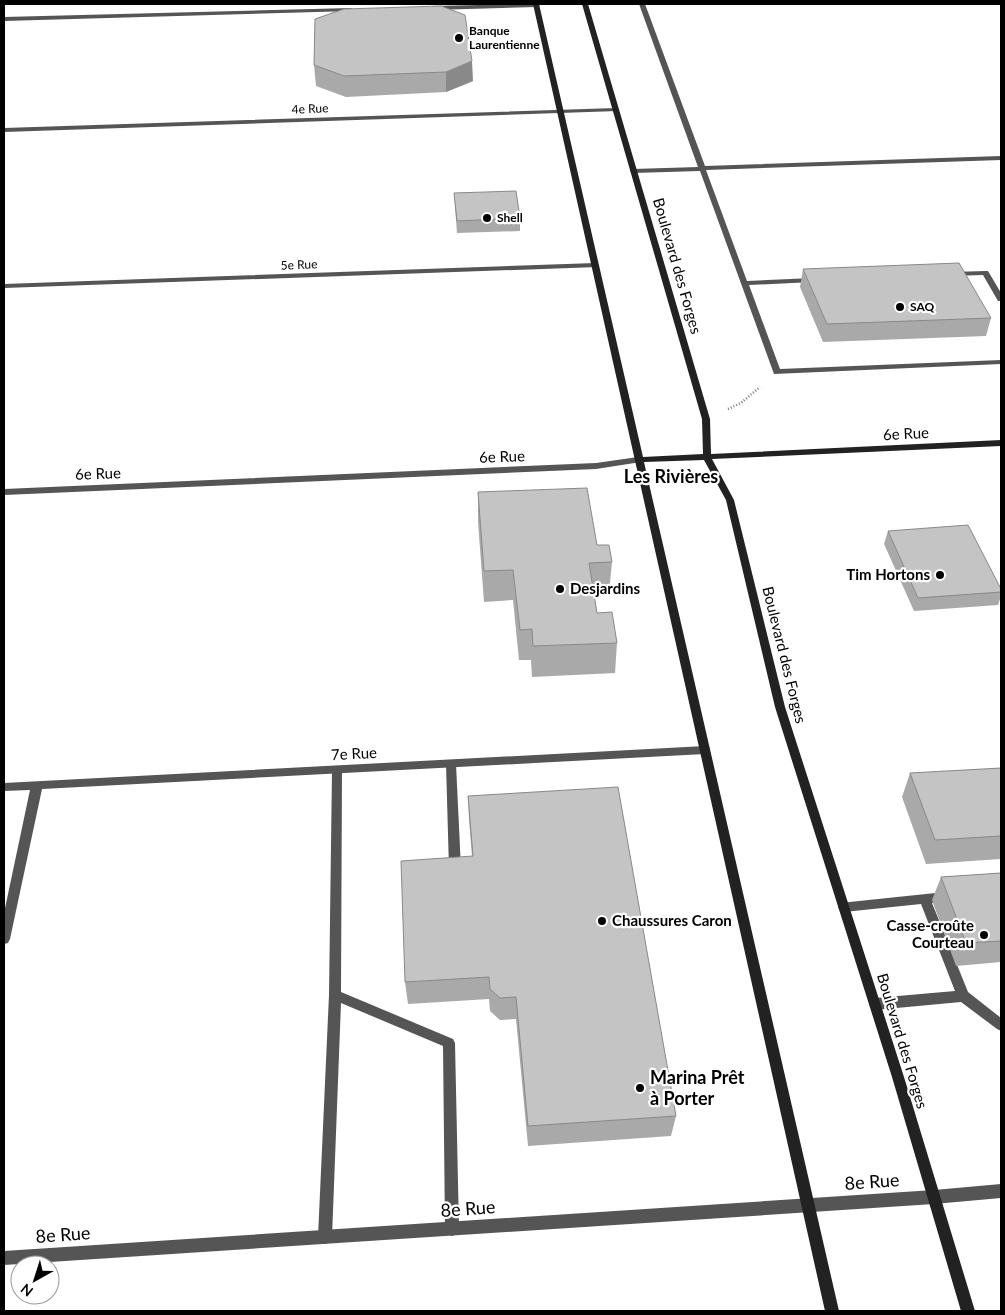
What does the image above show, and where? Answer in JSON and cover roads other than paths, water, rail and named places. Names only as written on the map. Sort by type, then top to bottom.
[{"type":"main road","name":"Boulevard des Forges","points":[[585,4],[706,419],[707,458],[730,500],[780,707],[875,1004],[968,1311]]},
{"type":"main road","points":[[537,5],[638,460],[832,1311]]},
{"type":"main road","name":"6e Rue","points":[[638,460],[1001,443]]},
{"type":"street","points":[[642,4],[777,372],[1001,362]]},
{"type":"street","points":[[429,8],[537,5]]},
{"type":"street","points":[[4,19],[360,10]]},
{"type":"street","name":"4e Rue","points":[[4,130],[616,110]]},
{"type":"street","points":[[633,171],[1001,158]]},
{"type":"street","name":"5e Rue","points":[[4,286],[595,266]]},
{"type":"street","points":[[946,274],[985,273],[1001,299]]},
{"type":"street","points":[[744,283],[821,280]]},
{"type":"street","name":"6e Rue","points":[[4,492],[586,467],[638,460]]},
{"type":"street","name":"7e Rue","points":[[4,787],[705,750]]},
{"type":"street","points":[[451,764],[455,869]]},
{"type":"street","points":[[325,1237],[335,995],[337,770]]},
{"type":"street","points":[[4,939],[37,785]]},
{"type":"street","points":[[844,907],[954,896]]},
{"type":"street","points":[[925,898],[963,996],[1001,1025]]},
{"type":"street","points":[[335,995],[449,1043],[452,1229]]},
{"type":"street","points":[[875,1004],[963,996]]},
{"type":"street","name":"8e Rue","points":[[4,1258],[1001,1191]]},
{"type":"place","name":"Banque Laurentienne","points":[[459,38]]},
{"type":"place","name":"Shell","points":[[487,218]]},
{"type":"place","name":"SAQ","points":[[900,307]]},
{"type":"place","name":"Tim Hortons","points":[[940,575]]},
{"type":"place","name":"Desjardins","points":[[560,589]]},
{"type":"place","name":"Chaussures Caron","points":[[602,921]]},
{"type":"place","name":"Casse-croûte Courteau","points":[[984,935]]},
{"type":"place","name":"Marina Prêt à Porter","points":[[640,1088]]},
{"type":"district","name":"Les Rivières","points":[[671,477]]}]
